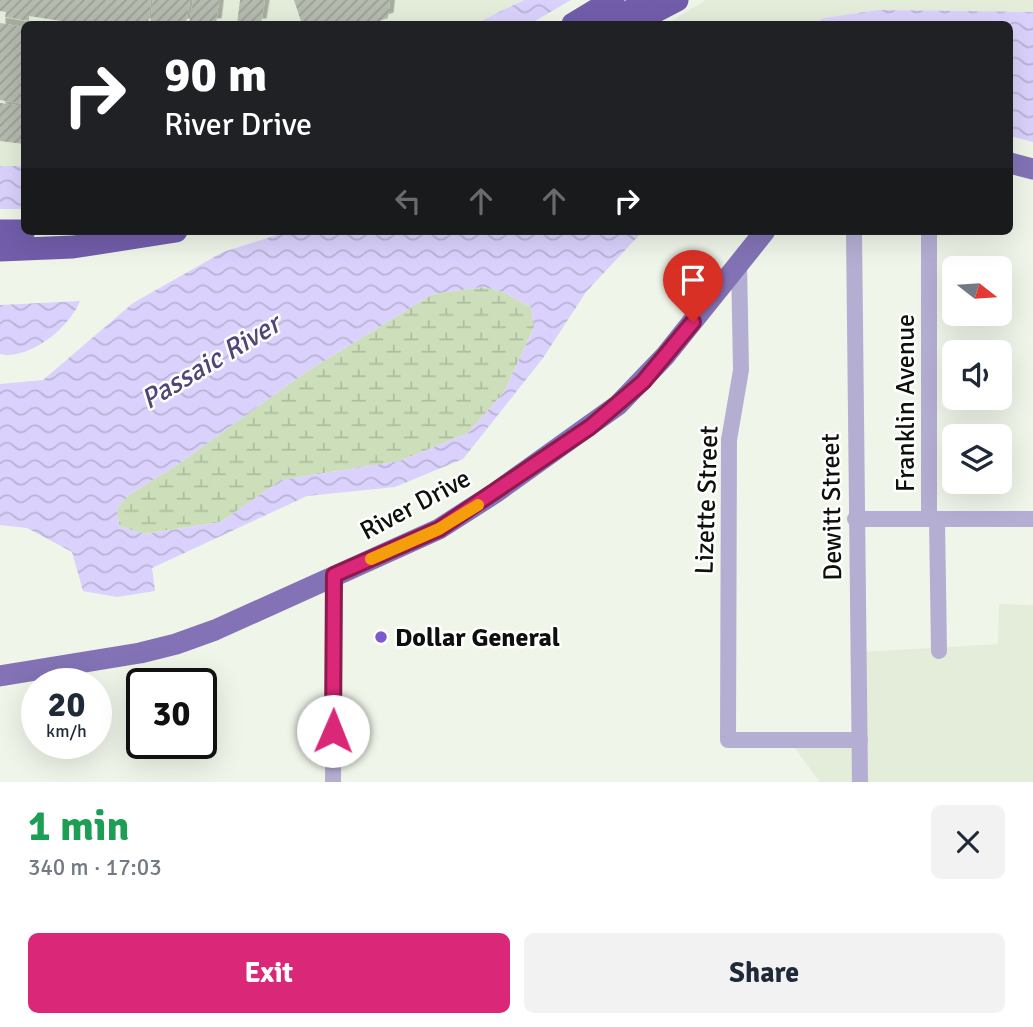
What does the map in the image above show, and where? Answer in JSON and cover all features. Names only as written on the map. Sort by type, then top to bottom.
[{"type":"highway","points":[[560,21],[594,0]]},
{"type":"highway","points":[[578,21],[613,0]]},
{"type":"highway","points":[[614,21],[649,0]]},
{"type":"highway","points":[[637,21],[677,0]]},
{"type":"highway","points":[[0,231],[21,231]]},
{"type":"highway","points":[[0,250],[94,245],[153,235]]},
{"type":"main road","points":[[1013,164],[1033,169]]},
{"type":"main road","name":"River Drive","points":[[0,676],[140,653],[176,644],[215,630],[439,529],[495,493],[618,405],[658,364],[762,235]]},
{"type":"street","name":"Dewitt Street","points":[[854,235],[855,519],[860,782]]},
{"type":"street","name":"Franklin Avenue","points":[[929,235],[933,519],[939,651]]},
{"type":"street","name":"Lizette Street","points":[[739,262],[741,370],[729,440],[728,740],[860,740]]},
{"type":"street","points":[[855,519],[1033,519]]},
{"type":"street","points":[[333,782],[334,575]]},
{"type":"shaded area","points":[[0,0],[524,0],[481,21],[21,21],[21,166],[0,166]]},
{"type":"shaded area","points":[[706,0],[1033,0],[1033,12],[878,10],[818,21],[672,21]]},
{"type":"shaded area","points":[[999,604],[1033,605],[1033,782],[820,782],[794,747],[862,744],[864,652],[998,644]]},
{"type":"green space","points":[[483,287],[503,292],[531,307],[534,327],[504,392],[468,433],[400,461],[281,480],[221,522],[144,534],[119,526],[117,508],[130,494],[177,465],[306,372],[433,294]]},
{"type":"water","points":[[524,0],[571,0],[535,21],[481,21]]},
{"type":"water","points":[[878,10],[1033,12],[1033,142],[1013,137],[1013,21],[818,21]]},
{"type":"water","points":[[0,166],[21,166],[21,209],[0,209]]},
{"type":"water","name":"Passaic River","points":[[276,235],[639,235],[586,292],[543,358],[463,459],[395,487],[307,496],[152,568],[155,591],[117,597],[83,591],[72,552],[27,528],[0,525],[0,384],[43,380],[133,303],[223,252]],"holes":[[[483,287],[503,292],[531,307],[534,327],[504,392],[468,433],[400,461],[281,480],[221,522],[145,534],[119,526],[117,508],[130,494],[177,465],[306,372],[433,294]]]},
{"type":"water","points":[[80,301],[67,322],[47,340],[24,352],[0,354],[0,305]]},
{"type":"building","points":[[0,0],[151,0],[148,21],[62,21],[29,16],[29,21],[5,17],[6,12],[0,11]]},
{"type":"building","points":[[153,0],[190,0],[186,21],[150,21]]},
{"type":"building","points":[[193,0],[219,0],[216,21],[190,21]]},
{"type":"building","points":[[240,0],[265,0],[262,21],[237,21]]},
{"type":"building","points":[[294,0],[390,0],[388,18],[380,21],[301,21]]},
{"type":"building","points":[[0,23],[21,26],[21,104],[0,100]]},
{"type":"building","points":[[0,103],[21,106],[21,144],[0,141]]},
{"type":"slow traffic","points":[[371,559],[439,529],[478,505]]},
{"type":"place","name":"Dollar General","points":[[381,637]]},
{"type":"route","points":[[333,731],[334,575],[439,529],[590,427],[643,382],[693,322]]}]
